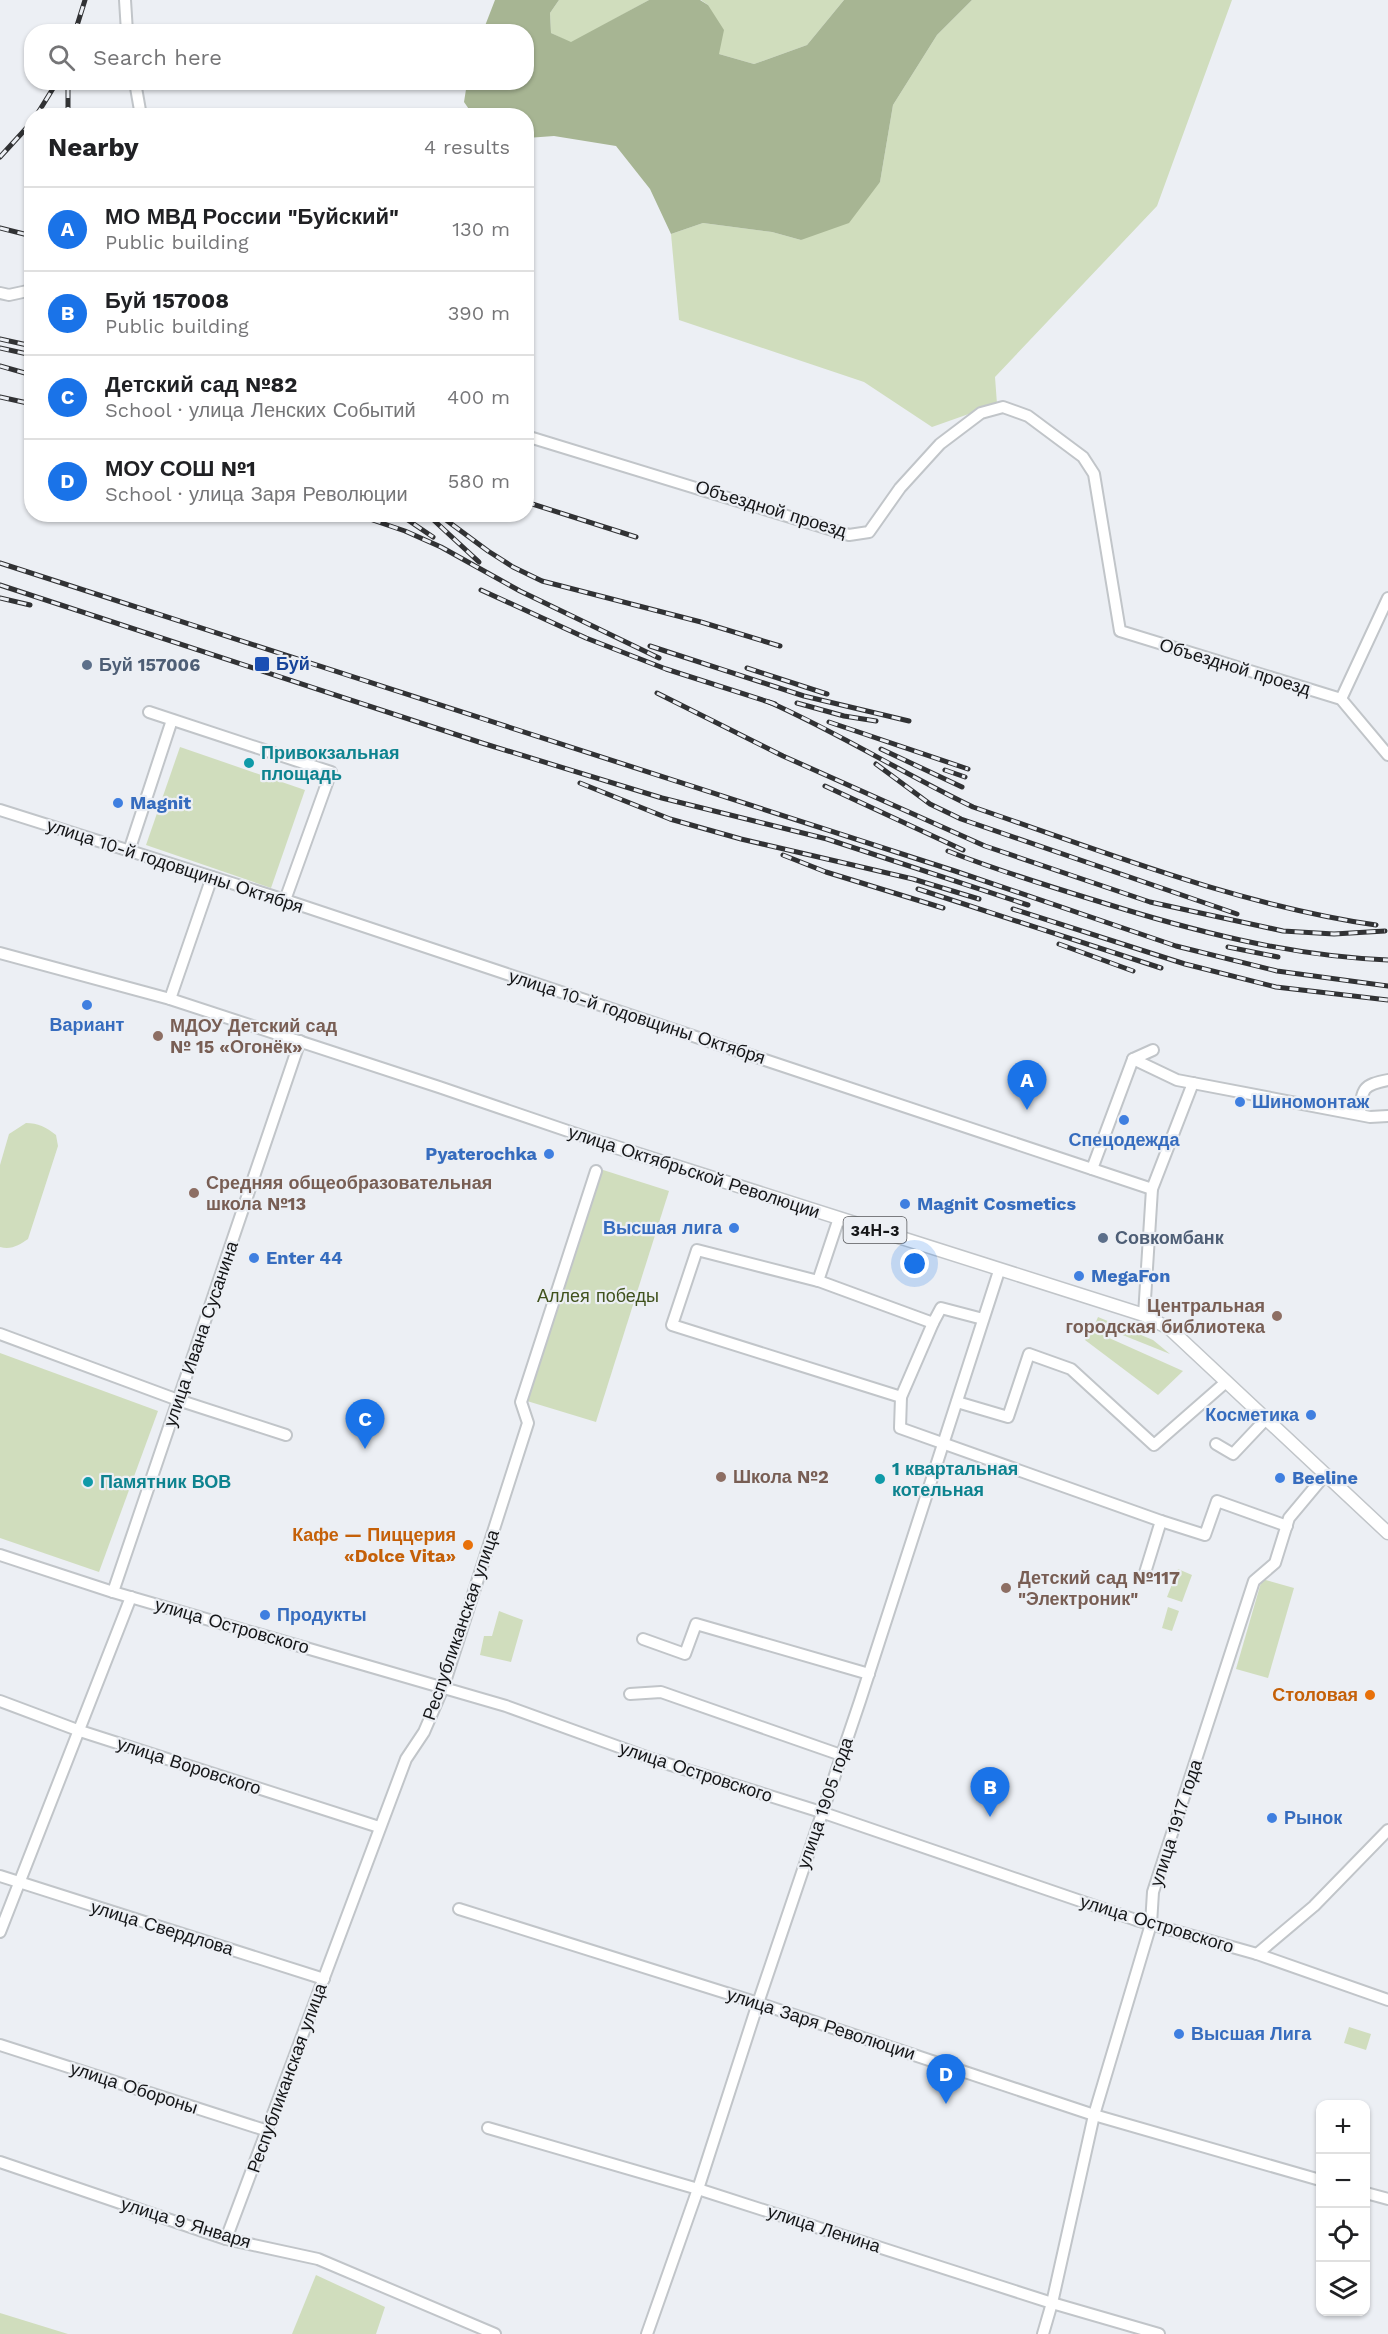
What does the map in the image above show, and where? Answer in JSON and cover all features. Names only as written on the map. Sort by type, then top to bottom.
[{"type":"main road","name":"улица Октябрьской Революции","points":[[606,1144],[999,1271],[1144,1315],[1170,1329],[1388,1533]]},
{"type":"street","points":[[125,0],[126,24]]},
{"type":"street","points":[[136,90],[140,108]]},
{"type":"street","points":[[0,293],[9,295],[24,292]]},
{"type":"street","name":"Объездной проезд","points":[[534,438],[849,535],[869,532],[900,488],[940,444],[981,413],[1003,407],[1028,416],[1083,457],[1094,474],[1120,631],[1341,699]]},
{"type":"street","points":[[1388,598],[1341,699],[1388,754]]},
{"type":"street","points":[[148,712],[331,772],[285,900]]},
{"type":"street","points":[[129,851],[172,720]]},
{"type":"street","name":"улица 10-й годовщины Октября","points":[[0,810],[285,900],[1152,1189]]},
{"type":"street","points":[[170,999],[212,877]]},
{"type":"street","name":"улица Октябрьской Революции","points":[[0,953],[170,999],[606,1144]]},
{"type":"street","name":"улица Ивана Сусанина","points":[[113,1592],[300,1041]]},
{"type":"street","points":[[1092,1169],[1133,1059],[1153,1050]]},
{"type":"street","points":[[1133,1059],[1177,1080],[1360,1114],[1388,1116]]},
{"type":"street","points":[[1360,1114],[1362,1092],[1369,1083],[1388,1080]]},
{"type":"street","points":[[1144,1315],[1152,1189],[1193,1083]]},
{"type":"street","name":"Республиканская улица","points":[[226,2239],[379,1827],[406,1759],[424,1732],[444,1688],[528,1424],[521,1402],[596,1171]]},
{"type":"street","points":[[816,1280],[818,1281],[839,1218]]},
{"type":"street","points":[[901,1397],[672,1325],[697,1250],[816,1280],[933,1323]]},
{"type":"street","name":"улица 1905 года","points":[[648,2334],[869,1674],[999,1271]]},
{"type":"street","points":[[983,1319],[941,1308],[901,1397],[900,1428],[1205,1535],[1217,1501],[1287,1526]]},
{"type":"street","points":[[0,1334],[178,1400],[286,1435]]},
{"type":"street","points":[[957,1402],[1008,1417],[1029,1354],[1071,1369],[1154,1445],[1226,1382]]},
{"type":"street","points":[[1216,1444],[1233,1454],[1266,1419]]},
{"type":"street","name":"улица 1917 года","points":[[1043,2334],[1094,2115],[1151,1924],[1153,1892],[1254,1581],[1275,1563],[1289,1518],[1326,1475]]},
{"type":"street","points":[[1143,1576],[1161,1521]]},
{"type":"street","name":"улица Островского","points":[[0,1555],[113,1592],[506,1706],[656,1760],[821,1812],[1151,1924],[1257,1954],[1388,2000]]},
{"type":"street","points":[[0,1932],[131,1597]]},
{"type":"street","points":[[644,1639],[685,1653],[696,1624],[869,1674]]},
{"type":"street","points":[[630,1694],[661,1692],[841,1755]]},
{"type":"street","name":"улица Воровского","points":[[0,1701],[80,1731],[379,1827]]},
{"type":"street","points":[[1257,1954],[1314,1906],[1388,1830]]},
{"type":"street","name":"улица Свердлова","points":[[0,1876],[324,1979]]},
{"type":"street","name":"улица Заря Революции","points":[[459,1909],[758,2003],[1094,2115],[1316,2179]]},
{"type":"street","name":"улица Обороны","points":[[0,2045],[268,2131]]},
{"type":"street","name":"улица Ленина","points":[[488,2128],[698,2189],[1159,2334]]},
{"type":"street","name":"улица 9 Января","points":[[0,2162],[226,2239],[318,2259],[389,2287],[495,2334]]},
{"type":"street","points":[[1370,2194],[1388,2199]]},
{"type":"green space","points":[[495,0],[559,0],[550,13],[551,33],[571,42],[649,0],[700,0],[708,5],[724,30],[719,54],[754,64],[807,45],[844,0],[972,0],[937,35],[893,105],[880,182],[849,223],[801,240],[772,232],[703,223],[671,234],[650,189],[616,146],[554,136],[534,137],[534,108],[468,108],[464,102],[466,90],[534,90],[534,24],[486,24]]},
{"type":"green space","points":[[559,0],[649,0],[571,43],[551,33],[550,13]]},
{"type":"green space","points":[[701,0],[844,0],[807,45],[754,64],[719,54],[708,5]]},
{"type":"green space","points":[[972,0],[1232,0],[1157,206],[995,377],[997,404],[932,427],[864,382],[679,320],[671,234],[703,223],[772,232],[801,240],[880,182],[893,105],[937,35]]},
{"type":"green space","points":[[180,747],[305,790],[271,888],[146,845]]},
{"type":"green space","points":[[26,1123],[38,1125],[52,1132],[56,1135],[58,1146],[28,1239],[18,1245],[4,1248],[0,1247],[0,1165],[9,1134]]},
{"type":"green space","name":"Аллея победы","points":[[600,1169],[669,1191],[596,1422],[527,1401]]},
{"type":"green space","points":[[1098,1317],[1153,1340],[1170,1354],[1095,1324]]},
{"type":"green space","points":[[1089,1329],[1183,1371],[1158,1395],[1085,1340]]},
{"type":"green space","points":[[0,1353],[158,1411],[99,1572],[0,1538]]},
{"type":"green space","points":[[1178,1569],[1192,1575],[1182,1602],[1167,1597]]},
{"type":"green space","points":[[1262,1579],[1294,1588],[1268,1678],[1236,1669]]},
{"type":"green space","points":[[1168,1607],[1179,1611],[1172,1631],[1162,1628]]},
{"type":"green space","points":[[499,1611],[523,1620],[511,1662],[480,1655],[484,1636],[492,1636]]},
{"type":"green space","points":[[1349,2027],[1371,2034],[1366,2050],[1344,2043]]},
{"type":"green space","points":[[316,2275],[385,2307],[376,2334],[292,2334]]},
{"type":"green space","points":[[0,2313],[68,2334],[0,2334]]},
{"type":"railway","points":[[78,24],[85,0]]},
{"type":"railway","points":[[41,108],[52,90]]},
{"type":"railway","points":[[68,90],[68,108]]},
{"type":"railway","points":[[0,157],[24,131]]},
{"type":"railway","points":[[0,228],[24,234]]},
{"type":"railway","points":[[0,339],[24,344]]},
{"type":"railway","points":[[0,348],[24,353]]},
{"type":"railway","points":[[0,366],[24,373]]},
{"type":"railway","points":[[0,397],[24,402]]},
{"type":"railway","points":[[534,505],[636,537]]},
{"type":"railway","points":[[379,522],[441,547],[520,591],[659,658]]},
{"type":"railway","points":[[411,522],[433,537]]},
{"type":"railway","points":[[436,522],[479,562]]},
{"type":"railway","points":[[449,522],[513,567],[542,581],[701,622],[780,646]]},
{"type":"railway","points":[[0,563],[955,871],[1176,946],[1277,971],[1388,986]]},
{"type":"railway","points":[[0,585],[482,743],[662,798],[827,839],[1028,905]]},
{"type":"railway","points":[[481,590],[586,638],[666,669],[775,704]]},
{"type":"railway","points":[[0,598],[30,605]]},
{"type":"railway","points":[[650,646],[804,696],[909,721]]},
{"type":"railway","points":[[747,668],[827,694]]},
{"type":"railway","points":[[657,693],[783,756],[985,846],[1150,902],[1283,931],[1334,934],[1385,931]]},
{"type":"railway","points":[[769,702],[973,807],[1122,859],[1223,891],[1324,916],[1376,925]]},
{"type":"railway","points":[[797,703],[844,716],[876,721]]},
{"type":"railway","points":[[829,722],[968,769]]},
{"type":"railway","points":[[881,749],[962,787]]},
{"type":"railway","points":[[876,764],[930,804],[961,819],[1237,914]]},
{"type":"railway","points":[[945,770],[965,777]]},
{"type":"railway","points":[[580,783],[670,819],[741,839],[913,879],[979,899]]},
{"type":"railway","points":[[825,786],[963,850]]},
{"type":"railway","points":[[948,851],[1057,889],[1239,940],[1350,958],[1388,960]]},
{"type":"railway","points":[[783,855],[826,872],[943,908]]},
{"type":"railway","points":[[918,889],[1161,968]]},
{"type":"railway","points":[[1013,909],[1185,964],[1276,987],[1388,1000]]},
{"type":"railway","points":[[1059,944],[1133,971]]},
{"type":"railway","points":[[1228,947],[1278,957]]},
{"type":"place","name":"Буй","points":[[262,664]]},
{"type":"place","name":"Буй 157006","points":[[87,665]]},
{"type":"place","name":"Привокзальная площадь","points":[[249,763]]},
{"type":"place","name":"Magnit","points":[[118,803]]},
{"type":"place","name":"Вариант","points":[[87,1005]]},
{"type":"place","name":"МДОУ Детский сад № 15 «Огонёк»","points":[[158,1036]]},
{"type":"place","name":"Шиномонтаж","points":[[1240,1102]]},
{"type":"place","name":"МО МВД России \"Буйский\"","points":[[1027,1110]]},
{"type":"place","name":"Спецодежда","points":[[1124,1120]]},
{"type":"place","name":"Pyaterochka","points":[[549,1154]]},
{"type":"place","name":"Средняя общеобразовательная школа №13","points":[[194,1193]]},
{"type":"place","name":"Magnit Cosmetics","points":[[905,1204]]},
{"type":"place","name":"Высшая лига","points":[[734,1228]]},
{"type":"place","name":"Совкомбанк","points":[[1103,1238]]},
{"type":"place","name":"Enter 44","points":[[254,1258]]},
{"type":"place","name":"MegaFon","points":[[1079,1276]]},
{"type":"place","name":"Центральная городская библиотека","points":[[1277,1316]]},
{"type":"place","name":"Косметика","points":[[1311,1415]]},
{"type":"place","name":"Детский сад №82","points":[[365,1449]]},
{"type":"place","name":"Школа №2","points":[[721,1477]]},
{"type":"place","name":"Beeline","points":[[1280,1478]]},
{"type":"place","name":"1 квартальная котельная","points":[[880,1479]]},
{"type":"place","name":"Памятник ВОВ","points":[[88,1482]]},
{"type":"place","name":"Кафе — Пиццерия «Dolce Vita»","points":[[468,1545]]},
{"type":"place","name":"Детский сад №117 \"Электроник\"","points":[[1006,1588]]},
{"type":"place","name":"Продукты","points":[[265,1615]]},
{"type":"place","name":"Столовая","points":[[1370,1695]]},
{"type":"place","name":"Буй 157008","points":[[990,1817]]},
{"type":"place","name":"Рынок","points":[[1272,1818]]},
{"type":"place","name":"Высшая Лига","points":[[1179,2034]]},
{"type":"place","name":"МОУ СОШ №1","points":[[946,2104]]}]
